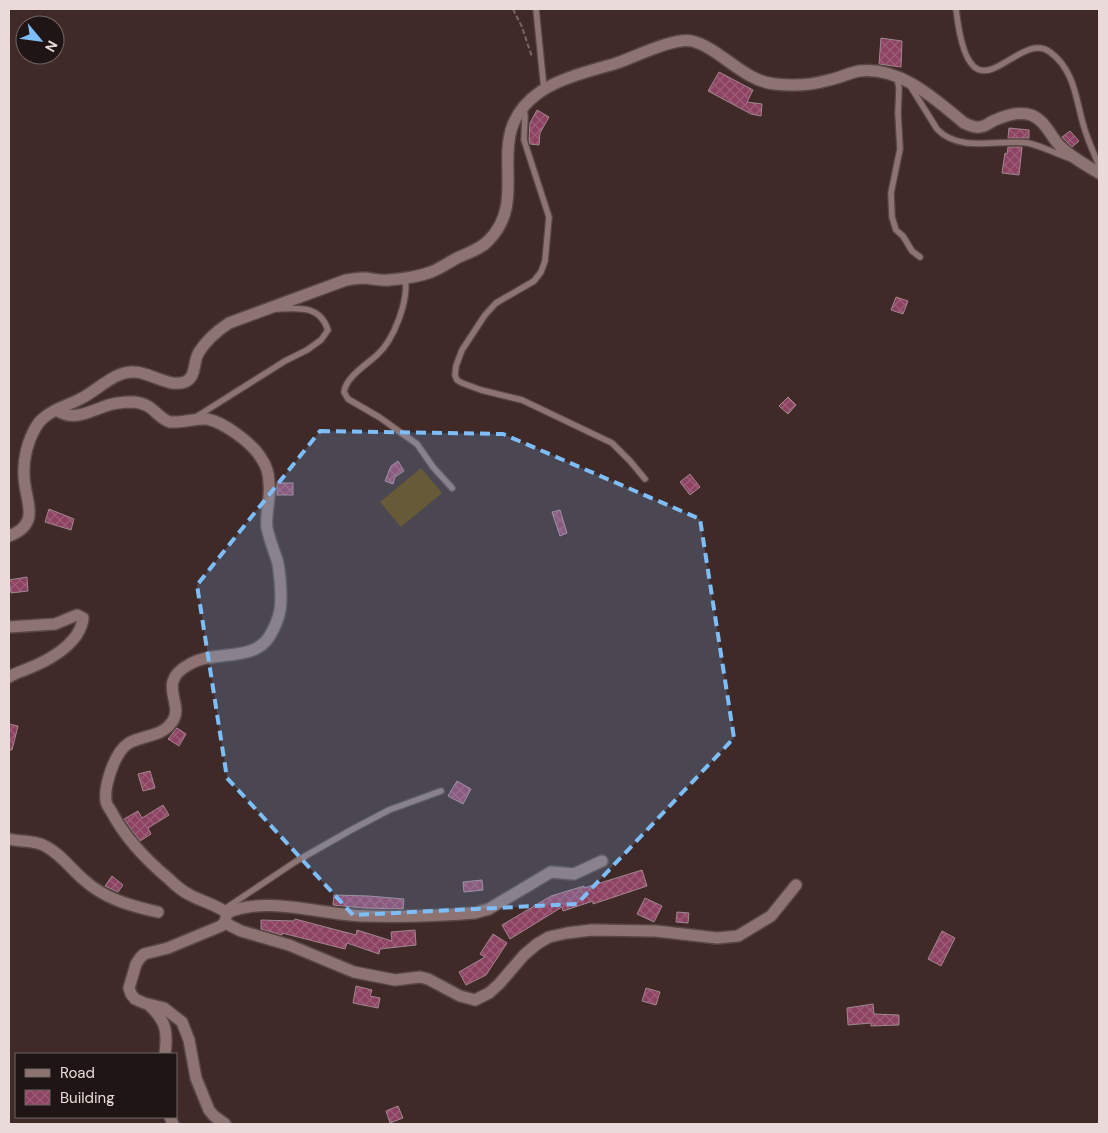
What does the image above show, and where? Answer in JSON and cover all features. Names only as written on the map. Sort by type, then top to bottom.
[{"type":"street","points":[[9,536],[17,533],[29,518],[30,511],[24,476],[25,460],[32,433],[45,416],[82,398],[125,373],[134,372],[172,382],[182,383],[189,380],[194,369],[197,354],[218,330],[229,323],[346,280],[364,278],[387,280],[430,272],[478,249],[490,240],[505,213],[508,201],[507,158],[510,131],[524,108],[544,89],[654,48],[692,41],[762,82],[775,84],[797,85],[827,81],[858,71],[877,71],[914,84],[964,123],[972,126],[985,126],[995,120],[1008,116],[1031,115],[1038,119],[1059,145],[1080,162],[1099,173]]},
{"type":"street","points":[[56,410],[63,415],[83,415],[106,406],[132,402],[148,406],[166,421],[177,423],[192,419],[214,420],[229,427],[262,458],[268,475],[270,495],[267,527],[278,565],[282,595],[281,612],[269,636],[258,648],[239,654],[212,656],[189,664],[178,673],[171,684],[171,691],[176,703],[175,717],[172,723],[162,731],[128,744],[112,766],[106,802],[121,830],[138,851],[188,894],[225,916],[241,931],[289,946],[354,972],[395,980],[420,977],[428,979],[460,996],[475,1000],[489,994],[524,955],[549,938],[567,933],[592,930],[656,931],[717,938],[738,936],[771,916],[796,885]]},
{"type":"street","points":[[9,627],[55,624],[77,615],[83,618],[78,633],[71,643],[61,651],[46,661],[9,677]]},
{"type":"street","points":[[9,839],[43,845],[53,851],[85,881],[101,893],[134,906],[158,912]]},
{"type":"street","points":[[226,1124],[209,1110],[196,1078],[189,1040],[182,1022],[164,1008],[135,999],[131,994],[129,988],[136,964],[140,958],[149,952],[176,945],[225,916],[247,907],[273,906],[363,916],[475,913],[489,909],[551,872],[574,874],[602,861]]},
{"type":"street","points":[[148,1004],[160,1016],[165,1025],[165,1053]]},
{"type":"lane","points":[[536,9],[544,89]]},
{"type":"lane","points":[[956,9],[965,54],[975,67],[980,70],[988,71],[995,69],[1013,58],[1036,48],[1050,51],[1060,61],[1072,80],[1086,136],[1099,166]]},
{"type":"lane","points":[[902,80],[937,129],[951,139],[972,142],[1028,144],[1080,162]]},
{"type":"lane","points":[[902,80],[899,88],[898,113],[900,149],[891,193],[891,211],[896,230],[903,236],[912,251],[920,257]]},
{"type":"lane","points":[[524,108],[524,140],[549,217],[545,261],[541,272],[534,280],[496,303],[485,315],[462,350],[455,375],[462,384],[522,400],[612,443],[645,479]]},
{"type":"lane","points":[[405,278],[406,292],[404,300],[388,341],[378,355],[349,381],[344,392],[348,400],[379,417],[417,444],[433,467],[452,488]]},
{"type":"lane","points":[[192,419],[284,361],[307,350],[321,340],[328,330],[325,320],[315,312],[287,309],[267,310]]},
{"type":"lane","points":[[225,916],[295,862],[389,810],[441,791]]},
{"type":"path","points":[[513,9],[524,33],[532,60]]},
{"type":"highlighted area","points":[[320,431],[503,434],[700,519],[734,738],[577,904],[353,915],[227,778],[197,585]]},
{"type":"shaded area","points":[[421,468],[442,493],[401,527],[380,502]]},
{"type":"building","points":[[881,38],[902,41],[901,67],[879,64]]},
{"type":"building","points":[[719,72],[753,90],[747,102],[762,104],[761,116],[751,114],[708,91]]},
{"type":"building","points":[[537,110],[549,117],[540,133],[539,145],[530,144],[529,139],[530,123]]},
{"type":"building","points":[[1009,128],[1029,130],[1029,138],[1008,138]]},
{"type":"building","points":[[1070,131],[1079,141],[1072,147],[1062,137]]},
{"type":"building","points":[[1008,147],[1022,147],[1019,175],[1002,173],[1005,153],[1007,154]]},
{"type":"building","points":[[896,297],[908,301],[903,314],[891,310]]},
{"type":"building","points":[[788,397],[796,405],[788,414],[779,406]]},
{"type":"building","points":[[398,461],[404,471],[395,477],[393,484],[385,481],[391,466]]},
{"type":"building","points":[[690,474],[700,487],[690,495],[680,482]]},
{"type":"building","points":[[277,483],[293,483],[293,495],[277,495]]},
{"type":"building","points":[[49,509],[74,519],[71,530],[45,522]]},
{"type":"building","points":[[560,510],[567,533],[560,536],[552,512]]},
{"type":"building","points":[[27,577],[28,591],[11,593],[9,580]]},
{"type":"building","points":[[9,724],[18,726],[12,750],[9,750]]},
{"type":"building","points":[[177,728],[186,734],[179,746],[168,739]]},
{"type":"building","points":[[150,771],[155,788],[143,791],[138,774]]},
{"type":"building","points":[[457,781],[471,789],[463,804],[448,796]]},
{"type":"building","points":[[163,805],[169,815],[148,828],[151,834],[140,841],[124,819],[138,811],[142,818]]},
{"type":"building","points":[[642,870],[647,886],[593,904],[593,901],[563,911],[562,907],[510,939],[502,925],[551,896]]},
{"type":"building","points":[[112,876],[123,885],[118,892],[105,886]]},
{"type":"building","points":[[482,880],[483,890],[464,892],[463,882]]},
{"type":"building","points":[[334,895],[404,899],[403,909],[333,905]]},
{"type":"building","points":[[645,898],[662,906],[654,922],[637,914]]},
{"type":"building","points":[[677,912],[689,913],[688,923],[676,922]]},
{"type":"building","points":[[295,919],[356,935],[357,930],[392,941],[391,932],[415,930],[416,945],[380,949],[379,954],[347,943],[345,949],[261,929],[261,920],[294,921]]},
{"type":"building","points":[[942,931],[955,938],[941,966],[928,959]]},
{"type":"building","points":[[493,934],[507,943],[486,975],[466,985],[459,972],[485,957],[480,954]]},
{"type":"building","points":[[356,986],[372,990],[370,996],[380,998],[378,1008],[353,1003]]},
{"type":"building","points":[[646,988],[660,992],[656,1005],[642,1001]]},
{"type":"building","points":[[873,1004],[874,1014],[899,1015],[899,1025],[871,1026],[871,1023],[848,1025],[847,1008]]},
{"type":"building","points":[[398,1106],[403,1118],[390,1123],[386,1111]]}]
